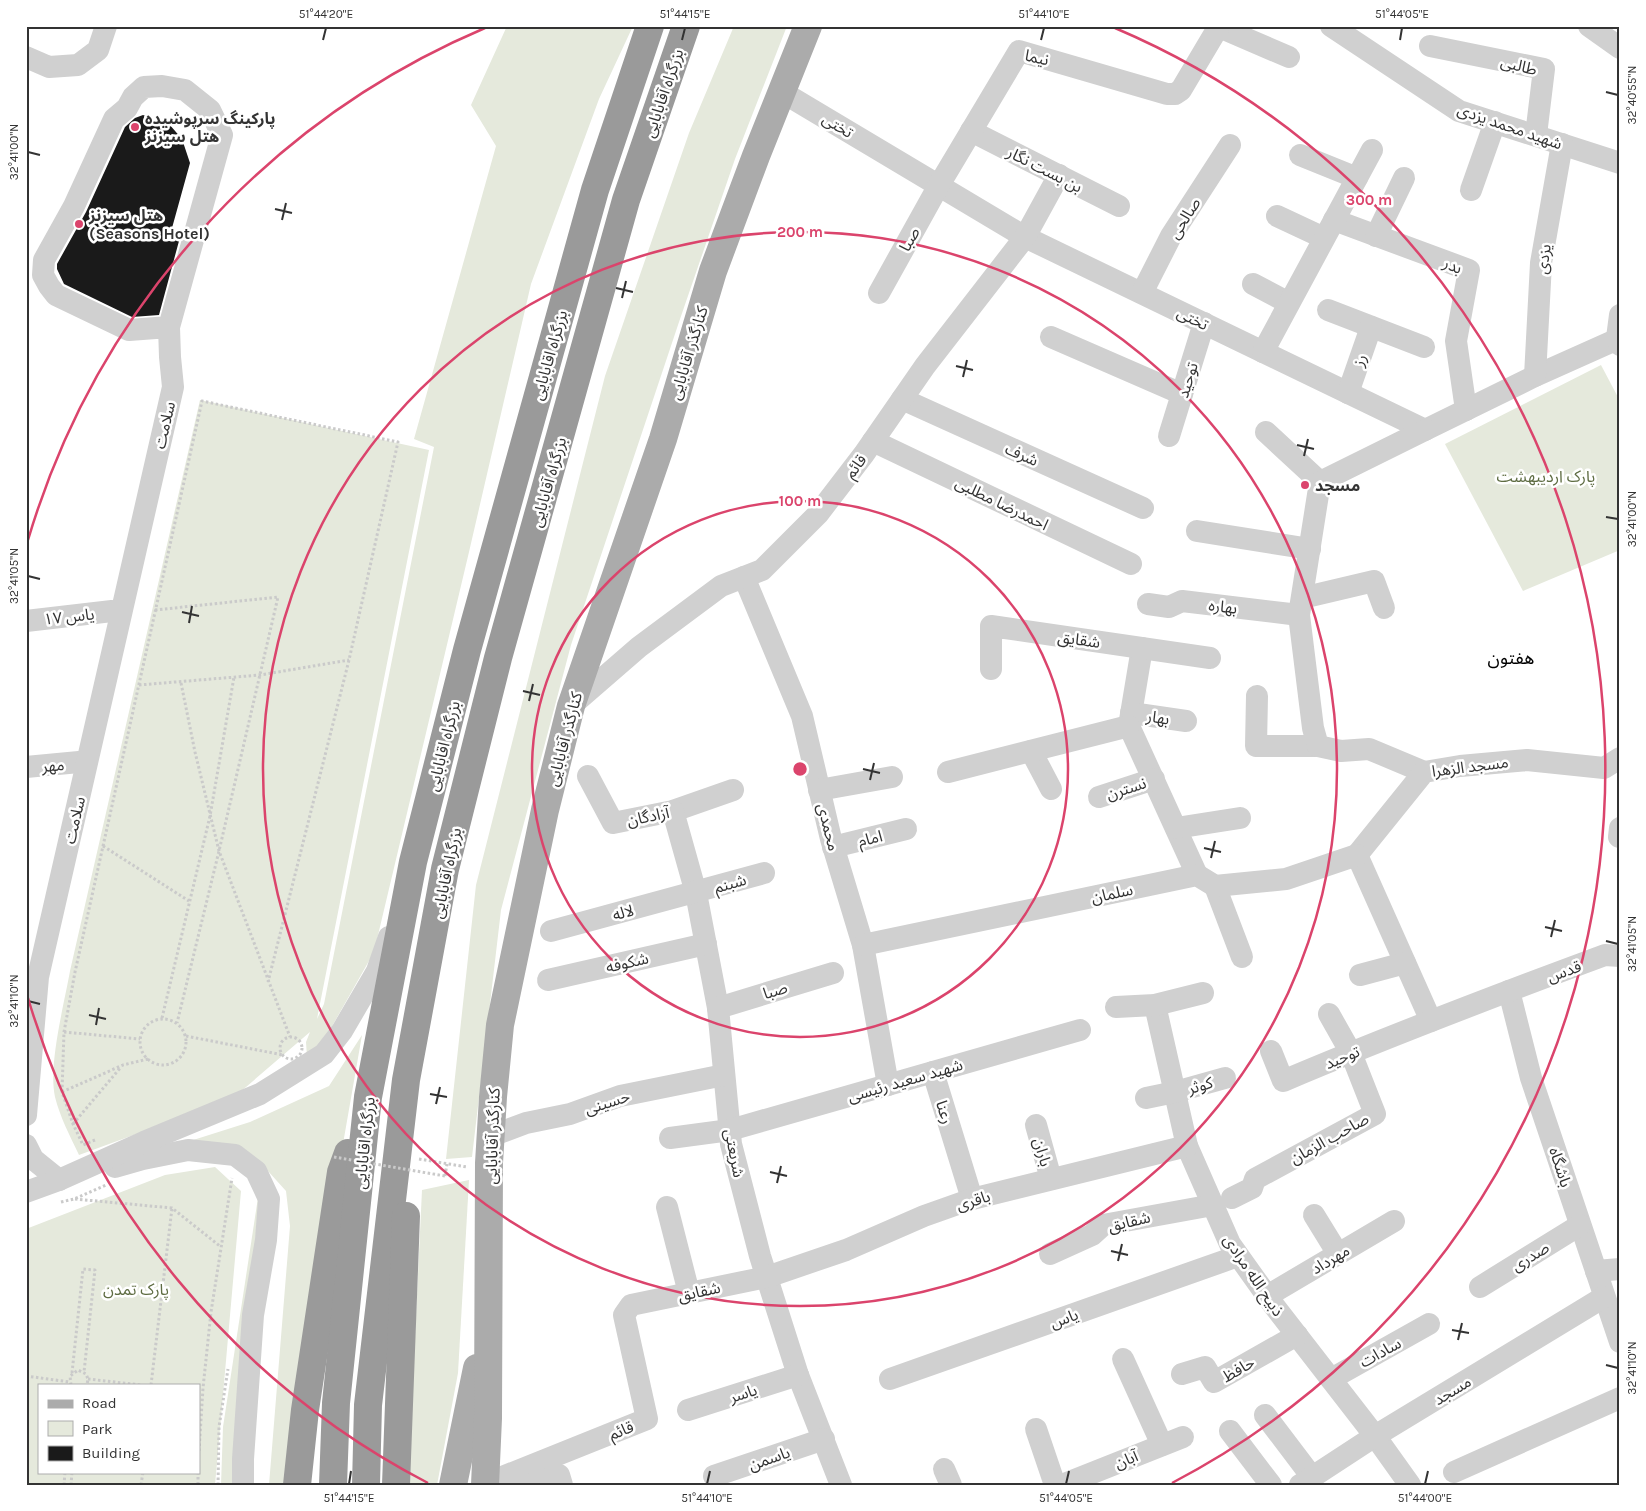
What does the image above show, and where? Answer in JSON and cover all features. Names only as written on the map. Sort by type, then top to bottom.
[{"type":"highway","name":"بزرگراه اقابابایی","points":[[333,1485],[336,1403],[368,1097],[412,872],[467,650],[595,190],[650,26]]},
{"type":"highway","name":"بزرگراه آقابابایی","points":[[431,943],[445,869],[498,658],[626,200],[686,26]]},
{"type":"highway","name":"بزرگراه اقابابایی","points":[[366,1485],[368,1405],[406,1080],[431,943]]},
{"type":"highway","points":[[396,1485],[409,1158],[431,943]]},
{"type":"highway","points":[[298,1485],[305,1410],[341,1172],[368,1097]]},
{"type":"main road","name":"کنارگذر آقابابایی","points":[[486,1484],[490,1313],[490,1170],[493,1097],[500,1025],[546,810],[571,706],[663,439],[713,271],[808,26]]},
{"type":"main road","points":[[453,1485],[490,1313]]},
{"type":"street","points":[[26,57],[49,67],[78,65],[98,50],[106,26]]},
{"type":"street","points":[[1219,26],[1289,57]]},
{"type":"street","name":"نیما","points":[[939,186],[1020,51],[1167,94],[1175,94],[1181,90],[1219,26]]},
{"type":"street","name":"شهید محمد یزدی","points":[[1331,26],[1459,111],[1620,162]]},
{"type":"street","points":[[1589,26],[1620,48]]},
{"type":"street","name":"طالبی","points":[[1430,46],[1544,69],[1536,136]]},
{"type":"street","points":[[169,327],[129,330],[56,295],[43,275],[44,260],[74,206],[114,119],[127,108],[133,97],[144,87],[162,86],[185,90],[210,110],[222,134],[169,327],[169,386]]},
{"type":"street","name":"تختی","points":[[782,92],[1025,237],[1425,430]]},
{"type":"street","points":[[1471,190],[1495,122]]},
{"type":"street","name":"بن بست نگار","points":[[972,131],[1119,206]]},
{"type":"street","name":"یزدی","points":[[1535,376],[1541,263],[1562,144]]},
{"type":"street","name":"صالحی","points":[[1142,294],[1173,232],[1230,145]]},
{"type":"street","points":[[1263,352],[1372,150]]},
{"type":"street","points":[[1300,155],[1357,178]]},
{"type":"street","name":"قائم","points":[[571,706],[646,642],[721,586],[762,570],[818,514],[873,441],[925,366],[1025,237],[1059,175]]},
{"type":"street","points":[[1376,236],[1404,178]]},
{"type":"street","name":"صبا","points":[[880,293],[939,186]]},
{"type":"street","name":"بدر","points":[[1277,216],[1329,229],[1376,236],[1469,270],[1456,341],[1466,410]]},
{"type":"street","points":[[1253,284],[1289,303]]},
{"type":"street","points":[[1328,310],[1424,347]]},
{"type":"street","points":[[1320,482],[1535,376],[1619,340],[1620,315]]},
{"type":"street","name":"توحید","points":[[1170,436],[1204,323]]},
{"type":"street","name":"رز","points":[[1348,393],[1371,327]]},
{"type":"street","points":[[1052,337],[1182,394]]},
{"type":"street","name":"سلامت","points":[[26,1027],[30,976],[112,611],[169,386]]},
{"type":"street","name":"سلامت","points":[[26,1115],[38,978],[169,386]]},
{"type":"street","name":"شرف","points":[[902,399],[1143,508]]},
{"type":"street","points":[[1266,432],[1320,482]]},
{"type":"street","name":"احمدرضا مطلبی","points":[[873,441],[1131,564]]},
{"type":"street","points":[[1318,746],[1313,728],[1300,606],[1320,482]]},
{"type":"street","points":[[1198,531],[1310,549]]},
{"type":"street","name":"محمدی","points":[[744,577],[802,716],[833,847],[863,945],[888,1085]]},
{"type":"street","points":[[1300,606],[1374,581],[1384,608]]},
{"type":"street","name":"بهاره","points":[[1148,604],[1169,607],[1182,601],[1300,606]]},
{"type":"street","name":"یاس ۱۷","points":[[26,621],[112,611]]},
{"type":"street","name":"شقایق","points":[[992,669],[990,626],[1210,658]]},
{"type":"street","points":[[1142,648],[1130,719],[1154,780],[1176,828],[1206,880],[1242,957]]},
{"type":"street","points":[[1257,696],[1256,746],[1318,746],[1341,751],[1369,748],[1424,772]]},
{"type":"street","points":[[948,772],[1032,751],[1130,719]]},
{"type":"street","name":"بهار","points":[[1130,719],[1186,721]]},
{"type":"street","points":[[1032,751],[1051,788]]},
{"type":"street","name":"مسجد الزهرا","points":[[1357,855],[1424,772],[1460,766],[1527,760],[1614,766]]},
{"type":"street","name":"مهر","points":[[26,767],[79,762]]},
{"type":"street","name":"آزادگان","points":[[588,776],[613,823],[673,811],[733,790]]},
{"type":"street","points":[[820,790],[892,777]]},
{"type":"street","name":"نسترن","points":[[1099,797],[1154,780]]},
{"type":"street","name":"شریعتی","points":[[673,811],[696,892],[718,1008],[731,1144],[760,1256],[798,1375],[841,1485]]},
{"type":"street","points":[[1176,828],[1240,818]]},
{"type":"street","name":"امام","points":[[833,847],[906,829]]},
{"type":"street","points":[[1357,855],[1431,1021]]},
{"type":"street","name":"سلمان","points":[[863,945],[1206,880],[1286,879],[1357,855]]},
{"type":"street","points":[[26,1192],[260,1094],[324,1054],[342,1030],[377,971],[412,872]]},
{"type":"street","name":"شبنم","points":[[696,892],[764,873]]},
{"type":"street","name":"لاله","points":[[551,931],[696,892]]},
{"type":"street","name":"شکوفه","points":[[548,980],[706,944]]},
{"type":"street","name":"قدس","points":[[1509,991],[1605,955],[1620,956]]},
{"type":"street","points":[[1360,975],[1405,963]]},
{"type":"street","name":"صبا","points":[[718,1008],[832,973]]},
{"type":"street","name":"توحید","points":[[1271,1051],[1283,1081],[1509,991]]},
{"type":"street","name":"باشگاه","points":[[1509,991],[1531,1078],[1620,1342]]},
{"type":"street","points":[[1116,1007],[1156,1005],[1203,994]]},
{"type":"street","name":"ذبیح الله مرادی","points":[[1156,1005],[1187,1146],[1222,1201],[1230,1244],[1267,1296],[1376,1436],[1410,1485]]},
{"type":"street","points":[[1329,1014],[1351,1053]]},
{"type":"street","name":"شهید سعید رئیسی","points":[[670,1138],[730,1130],[1080,1030]]},
{"type":"street","name":"صاحب الزمان","points":[[1222,1201],[1252,1188],[1255,1179],[1375,1114],[1351,1053]]},
{"type":"street","name":"رعنا","points":[[933,1072],[972,1199]]},
{"type":"street","name":"حسینی","points":[[491,1136],[526,1124],[570,1114],[620,1096],[724,1075]]},
{"type":"street","name":"کوثر","points":[[1146,1098],[1226,1078]]},
{"type":"street","name":"باران","points":[[1036,1125],[1051,1180]]},
{"type":"street","points":[[26,1145],[33,1159],[58,1180]]},
{"type":"street","name":"باقری","points":[[767,1277],[846,1250],[924,1216],[972,1199],[1187,1146]]},
{"type":"street","points":[[58,1180],[188,1150],[235,1155],[256,1171],[269,1199],[266,1240],[253,1315],[243,1459],[243,1485]]},
{"type":"street","name":"شقایق","points":[[1050,1254],[1092,1235],[1103,1225],[1222,1201]]},
{"type":"street","points":[[667,1207],[689,1293]]},
{"type":"street","points":[[1314,1215],[1338,1254]]},
{"type":"street","name":"مهرداد","points":[[1267,1296],[1394,1221]]},
{"type":"street","name":"صدری","points":[[1480,1287],[1580,1225]]},
{"type":"street","name":"یاس","points":[[890,1379],[1238,1256]]},
{"type":"street","points":[[1596,1271],[1620,1269]]},
{"type":"street","name":"شقایق","points":[[631,1305],[767,1277]]},
{"type":"street","name":"مسجد","points":[[1306,1481],[1376,1436],[1604,1297]]},
{"type":"street","name":"قائم","points":[[486,1484],[647,1420],[624,1315],[631,1305]]},
{"type":"street","name":"سادات","points":[[1331,1379],[1429,1324]]},
{"type":"street","name":"حافظ","points":[[1182,1374],[1205,1368],[1214,1382],[1297,1335]]},
{"type":"street","points":[[1123,1359],[1162,1445]]},
{"type":"street","name":"یاسر","points":[[688,1410],[798,1375]]},
{"type":"street","points":[[1454,1472],[1620,1398]]},
{"type":"street","points":[[1265,1415],[1306,1481]]},
{"type":"street","points":[[1036,1429],[1055,1485]]},
{"type":"street","points":[[1230,1431],[1270,1485]]},
{"type":"street","name":"آبان","points":[[1062,1485],[1183,1437]]},
{"type":"street","name":"یاسمن","points":[[714,1476],[824,1439]]},
{"type":"street","points":[[527,1485],[559,1475],[562,1485]]},
{"type":"path","points":[[83,1144],[73,1124],[62,1092],[64,1032],[75,972],[202,401],[398,442],[349,660],[268,982]]},
{"type":"path","points":[[155,610],[278,598],[177,1023]]},
{"type":"path","points":[[139,685],[260,675],[349,660]]},
{"type":"path","points":[[162,1018],[210,816],[234,677]]},
{"type":"path","points":[[181,682],[219,851],[290,1037]]},
{"type":"path","points":[[103,846],[189,901]]},
{"type":"path","points":[[162,1018],[170,1019],[177,1023],[183,1028],[187,1043],[185,1050],[176,1062],[161,1065],[148,1059],[140,1047],[142,1031],[154,1020],[162,1018]]},
{"type":"path","points":[[64,1032],[140,1039]]},
{"type":"path","points":[[186,1036],[293,1058],[302,1052],[300,1041],[297,1038],[290,1037],[282,1042],[280,1049],[283,1055]]},
{"type":"path","points":[[62,1092],[123,1065],[148,1059]]},
{"type":"path","points":[[73,1124],[123,1065]]},
{"type":"path","points":[[200,1430],[202,1388],[211,1312],[235,1155]]},
{"type":"path","points":[[334,1157],[445,1176],[447,1164]]},
{"type":"path","points":[[409,1158],[490,1170]]},
{"type":"path","points":[[55,1204],[74,1199],[108,1184]]},
{"type":"path","points":[[74,1199],[172,1208],[221,1247]]},
{"type":"path","points":[[152,1384],[172,1208]]},
{"type":"path","points":[[26,1376],[70,1383],[83,1269],[95,1270],[84,1372],[88,1380],[87,1384]]},
{"type":"path","points":[[72,1373],[78,1370],[84,1372]]},
{"type":"path","points":[[88,1380],[130,1384]]},
{"type":"green space","points":[[507,26],[633,26],[599,99],[531,284],[374,952],[318,1051],[307,1057],[306,1042],[310,1032],[232,1099],[79,1155],[62,1119],[55,1097],[53,1084],[55,1052],[70,971],[200,400],[429,450],[317,1019],[324,1004],[434,447],[414,439],[496,146],[471,105]]},
{"type":"green space","points":[[734,26],[787,26],[735,159],[571,645],[501,910],[472,1157],[446,1159],[476,885],[605,376],[689,133]]},
{"type":"green space","name":"پارک اردیبهشت","points":[[1601,365],[1620,401],[1620,550],[1523,591],[1445,444]]},
{"type":"green space","points":[[362,1035],[314,1310],[292,1485],[269,1485],[290,1226],[286,1191],[258,1160],[168,1148],[250,1122],[329,1086]]},
{"type":"green space","name":"پارک تمدن","points":[[215,1167],[241,1191],[215,1485],[26,1485],[26,1229],[165,1175]]},
{"type":"green space","points":[[469,1180],[458,1373],[437,1485],[408,1485],[422,1190]]},
{"type":"green space","points":[[259,1191],[239,1485],[221,1485],[223,1427]]},
{"type":"building","name":"هتل سیزنز (Seasons Hotel)","points":[[143,115],[169,124],[182,139],[190,163],[172,228],[179,241],[159,315],[132,317],[64,284],[57,269],[57,264],[86,212],[125,127],[135,118]]},
{"type":"place","name":"پارکینگ سرپوشیده هتل سیزنز","points":[[135,127]]},
{"type":"place","name":"هتل سیزنز (Seasons Hotel)","points":[[79,224]]},
{"type":"place","name":"مسجد","points":[[1305,485]]},
{"type":"district","name":"هفتون","points":[[1511,658]]}]
